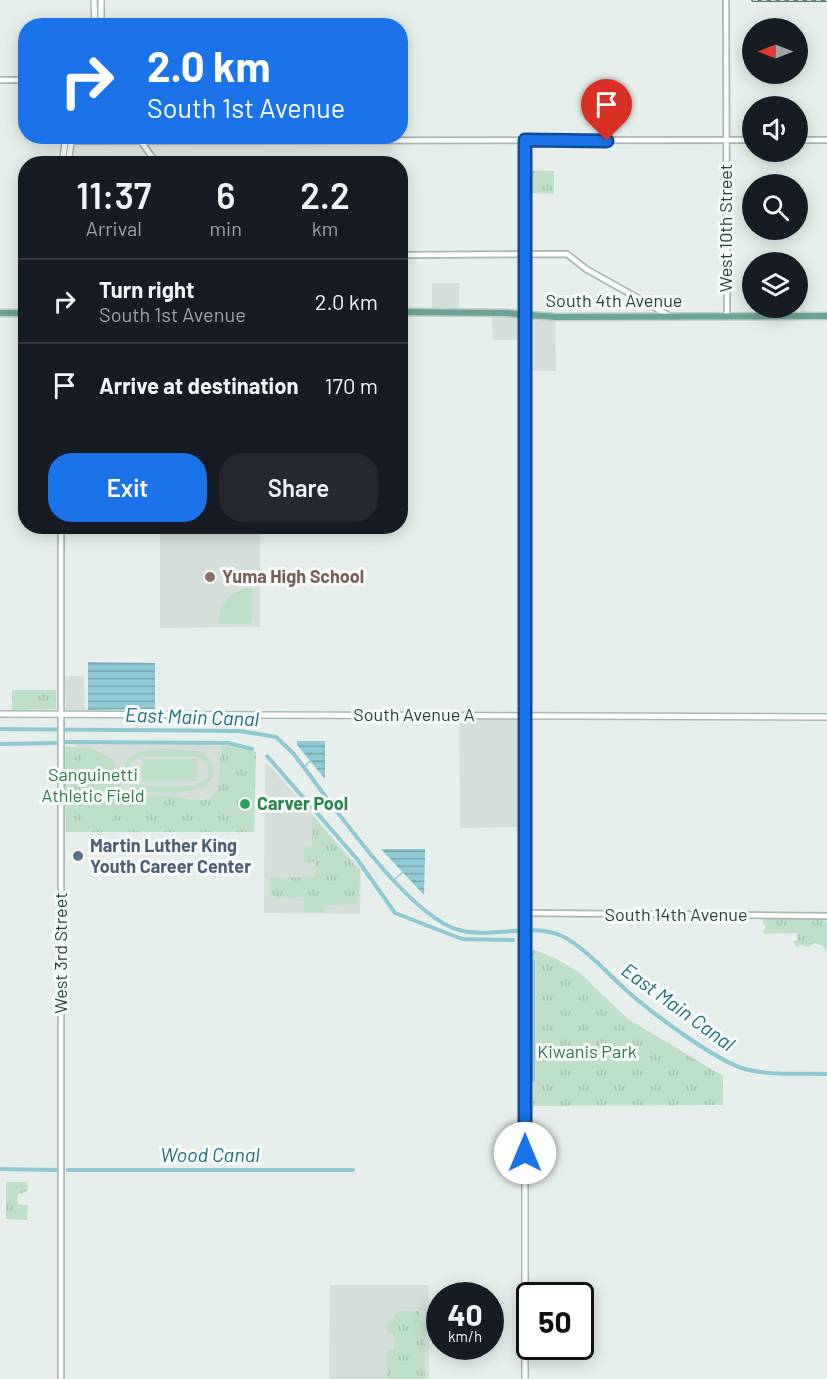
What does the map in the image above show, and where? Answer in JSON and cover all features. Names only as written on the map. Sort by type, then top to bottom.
[{"type":"main road","points":[[94,0],[95,18]]},
{"type":"main road","points":[[101,0],[101,18]]},
{"type":"main road","name":"South 4th Avenue","points":[[408,312],[525,314],[555,317],[827,316]]},
{"type":"main road","points":[[0,313],[18,313]]},
{"type":"main road","points":[[525,314],[525,1379]]},
{"type":"main road","name":"South Avenue A","points":[[0,714],[827,717]]},
{"type":"street","name":"West 10th Street","points":[[726,0],[727,316]]},
{"type":"street","points":[[0,80],[18,80]]},
{"type":"street","points":[[408,140],[742,140]]},
{"type":"street","points":[[525,140],[525,314]]},
{"type":"street","points":[[808,140],[827,140]]},
{"type":"street","points":[[408,255],[567,254],[586,269],[669,316]]},
{"type":"street","name":"West 3rd Street","points":[[61,534],[62,1379]]},
{"type":"street","name":"South 14th Avenue","points":[[525,913],[827,915]]},
{"type":"shaded area","points":[[432,283],[459,283],[459,312],[432,312]]},
{"type":"shaded area","points":[[492,313],[555,317],[556,371],[525,370],[525,340],[493,340]]},
{"type":"shaded area","name":"Yuma High School","points":[[160,534],[260,534],[260,627],[160,628]]},
{"type":"shaded area","points":[[65,676],[84,676],[85,710],[66,710]]},
{"type":"shaded area","points":[[459,715],[525,715],[525,827],[460,828]]},
{"type":"shaded area","points":[[75,744],[221,744],[218,789],[209,799],[195,800],[173,796],[122,794],[102,752],[75,747]]},
{"type":"shaded area","points":[[265,764],[269,765],[361,870],[360,914],[264,913]]},
{"type":"shaded area","points":[[330,1285],[426,1285],[426,1360],[429,1360],[429,1379],[329,1379]]},
{"type":"green space","points":[[529,170],[554,171],[554,194],[529,193]]},
{"type":"green space","points":[[252,587],[252,621],[249,624],[218,624],[221,610],[228,599],[238,591]]},
{"type":"green space","points":[[12,690],[56,690],[56,709],[12,710]]},
{"type":"green space","points":[[221,744],[256,752],[254,832],[66,832],[64,746],[89,749],[106,755],[118,769],[122,794],[173,796],[195,800],[209,799],[218,789]]},
{"type":"green space","name":"Sanguinetti Athletic Field","points":[[86,747],[103,754],[115,765],[121,779],[123,794],[120,808],[111,820],[99,829],[81,832],[81,793],[92,791],[92,787],[82,786],[82,748]]},
{"type":"green space","points":[[155,749],[197,751],[209,759],[213,767],[212,778],[205,786],[194,790],[166,793],[128,791],[131,786],[126,780],[124,768],[135,754]],"holes":[[[141,756],[197,756],[207,763],[208,777],[195,786],[138,786],[132,782],[128,772],[131,762]]]},
{"type":"green space","points":[[142,759],[197,759],[197,781],[142,781]]},
{"type":"green space","points":[[313,816],[360,872],[357,904],[326,905],[324,912],[304,912],[304,897],[276,899],[275,896],[270,896],[270,878],[315,877],[315,862],[304,862],[304,847],[312,846]]},
{"type":"green space","points":[[763,919],[827,921],[827,953],[823,946],[815,943],[808,947],[803,945],[796,947],[793,941],[797,941],[797,933],[763,934],[766,924],[763,925]]},
{"type":"green space","name":"Kiwanis Park","points":[[532,949],[555,958],[580,973],[628,1019],[723,1076],[723,1105],[533,1106]]},
{"type":"green space","points":[[6,1182],[27,1182],[28,1189],[18,1194],[18,1204],[28,1205],[27,1220],[6,1219]]},
{"type":"green space","points":[[402,1311],[419,1311],[419,1321],[425,1322],[425,1379],[387,1379],[387,1351],[394,1350],[394,1335],[387,1333],[387,1321],[393,1320],[395,1314]]},
{"type":"water","points":[[88,662],[155,663],[155,709],[88,710]]},
{"type":"water","points":[[297,741],[325,741],[325,779],[297,745]]},
{"type":"water","points":[[381,849],[425,849],[425,856],[424,895]]},
{"type":"waterway","name":"East Main Canal","points":[[0,729],[240,731],[276,737],[293,753],[347,825],[393,880],[416,903],[438,920],[459,930],[471,932],[537,930],[562,936],[587,953],[666,1022],[717,1056],[745,1069],[765,1073],[827,1074]]},
{"type":"waterway","points":[[65,742],[228,743],[252,749]]},
{"type":"waterway","points":[[0,744],[56,743]]},
{"type":"waterway","points":[[267,756],[357,859],[395,913],[462,939],[513,940]]},
{"type":"waterway","points":[[304,767],[311,760]]},
{"type":"waterway","points":[[394,880],[403,872]]},
{"type":"waterway","points":[[533,961],[533,1080]]},
{"type":"waterway","name":"Wood Canal","points":[[0,1169],[56,1170]]},
{"type":"waterway","name":"Wood Canal","points":[[68,1170],[353,1170]]},
{"type":"railway","points":[[753,0],[827,0]]},
{"type":"place","name":"Yuma High School","points":[[210,577]]},
{"type":"place","name":"Carver Pool","points":[[245,804]]},
{"type":"place","name":"Martin Luther King Youth Career Center","points":[[78,856]]},
{"type":"route","points":[[525,1153],[525,140],[607,141]]}]
